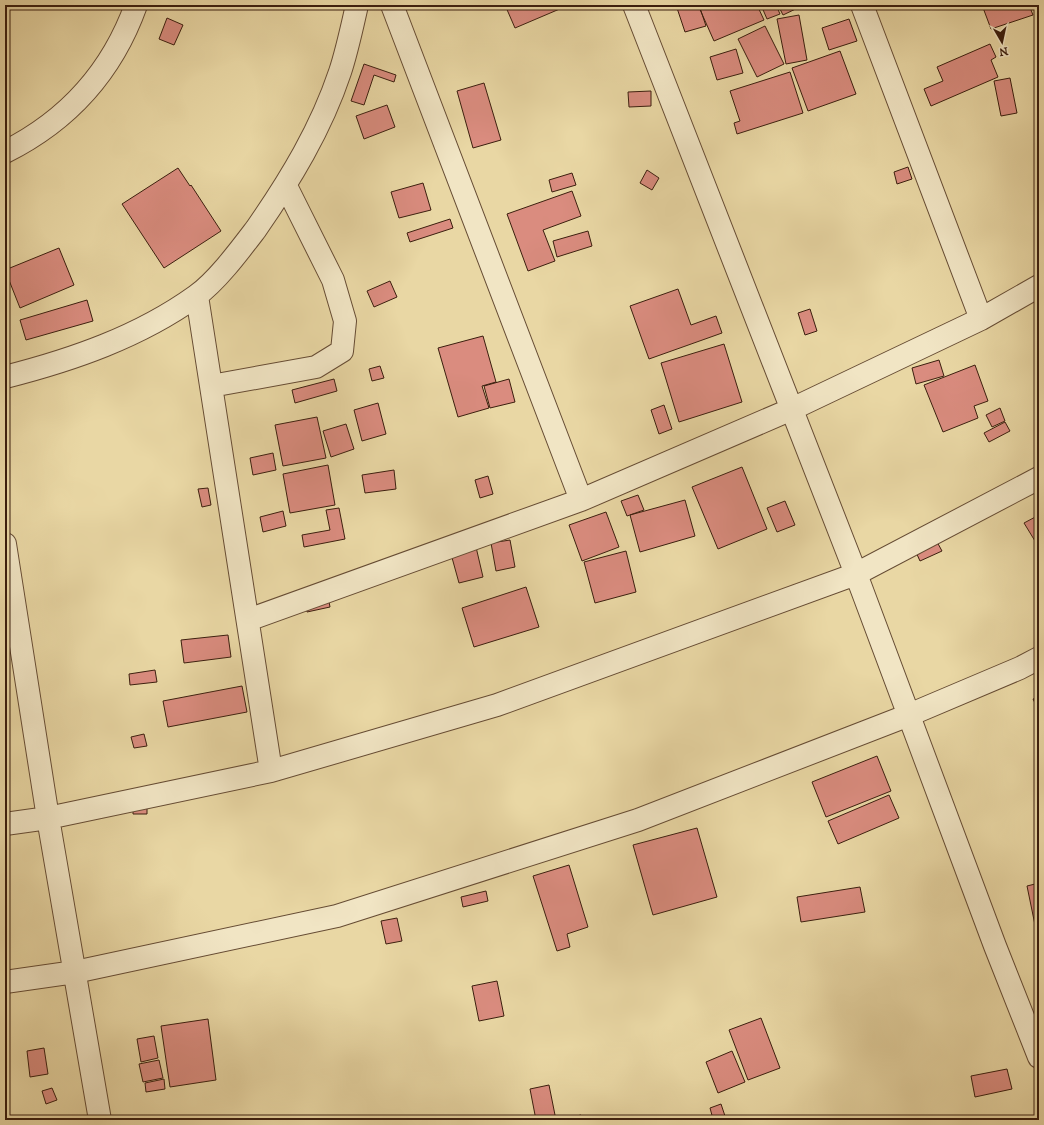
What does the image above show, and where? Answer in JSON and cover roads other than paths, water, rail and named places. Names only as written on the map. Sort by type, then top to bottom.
[{"type":"street","points":[[5,152],[30,139],[69,110],[102,73],[126,31],[136,5]]},
{"type":"street","points":[[5,377],[49,366],[105,346],[158,319],[197,296],[236,256],[286,186],[313,138],[340,72],[357,5]]},
{"type":"street","points":[[392,5],[581,500]]},
{"type":"street","points":[[634,5],[856,574],[995,946],[1039,1057]]},
{"type":"street","points":[[862,5],[981,319]]},
{"type":"street","points":[[211,386],[316,366],[342,351],[345,321],[333,280],[286,186]]},
{"type":"street","points":[[248,620],[581,500],[792,409],[981,319],[1039,286]]},
{"type":"street","points":[[197,296],[271,771]]},
{"type":"street","points":[[5,824],[48,818],[271,771],[497,705],[856,574],[1039,478]]},
{"type":"street","points":[[5,544],[48,818],[100,1120]]},
{"type":"street","points":[[5,982],[75,972],[337,916],[638,820],[909,715],[1020,668],[1039,658]]}]
